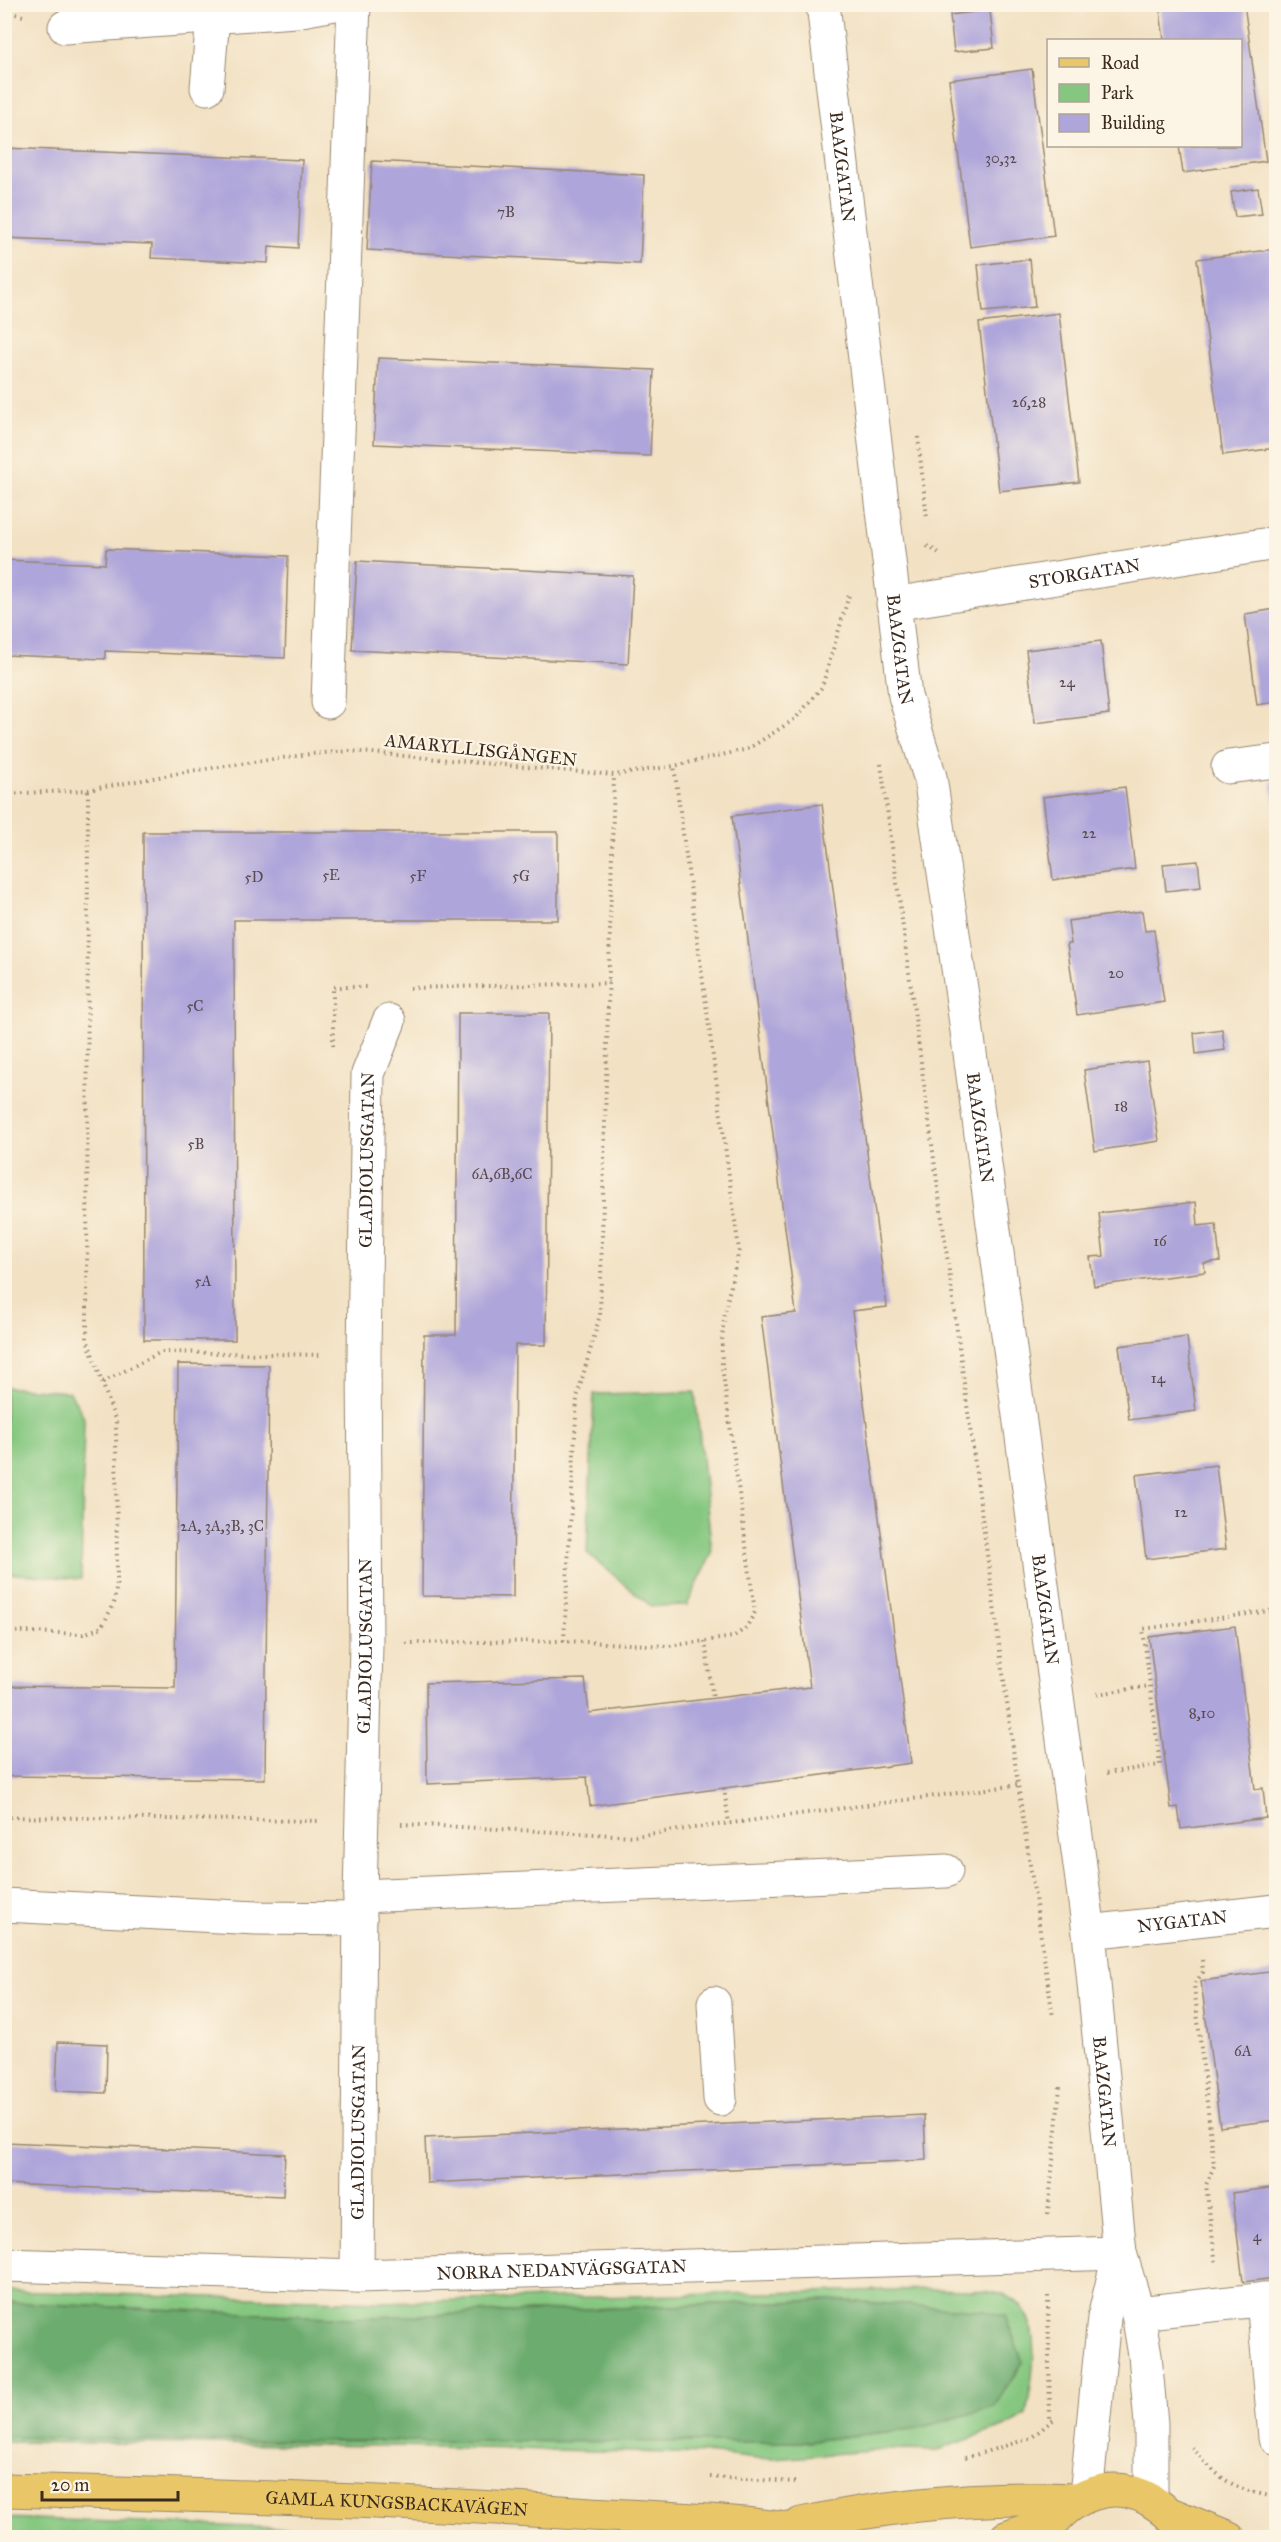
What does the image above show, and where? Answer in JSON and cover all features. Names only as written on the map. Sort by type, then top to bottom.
[{"type":"main road","name":"GAMLA KUNGSBACKAVÄGEN","points":[[4,2490],[208,2495],[499,2507],[788,2527],[838,2538]]},
{"type":"main road","points":[[1006,2538],[1046,2530],[1081,2497],[1108,2490],[1130,2492],[1169,2517],[1229,2538]]},
{"type":"main road","name":"GAMLA KUNGSBACKAVÄGEN","points":[[788,2527],[845,2515],[931,2504],[1081,2497]]},
{"type":"street","points":[[65,27],[296,11],[335,4]]},
{"type":"street","points":[[328,702],[354,4]]},
{"type":"street","name":"BAAZGATAN","points":[[824,4],[905,696],[930,777],[1089,1932],[1120,2253],[1138,2313],[1145,2355],[1151,2424],[1169,2517]]},
{"type":"street","points":[[207,88],[213,17]]},
{"type":"street","name":"STORGATAN","points":[[893,604],[1276,543]]},
{"type":"street","points":[[1228,767],[1276,761]]},
{"type":"street","name":"GLADIOLUSGATAN","points":[[357,2276],[361,1822],[366,1644],[363,1355],[368,1074],[389,1021]]},
{"type":"street","points":[[4,1905],[257,1918],[360,1908],[946,1871]]},
{"type":"street","name":"NYGATAN","points":[[1089,1932],[1276,1911]]},
{"type":"street","points":[[714,2003],[720,2099]]},
{"type":"street","name":"BAAZGATAN","points":[[1081,2497],[1094,2421],[1104,2318],[1120,2253]]},
{"type":"street","name":"NORRA NEDANVÄGSGATAN","points":[[4,2265],[357,2276],[1120,2253]]},
{"type":"street","points":[[1138,2313],[1270,2298],[1275,2437]]},
{"type":"path","name":"AMARYLLISGÅNGEN","points":[[4,794],[88,790],[191,771],[310,754],[350,751],[614,775],[675,766],[748,749],[795,719],[822,687],[849,592],[859,589]]},
{"type":"path","points":[[881,762],[1018,1785],[1055,2026]]},
{"type":"path","points":[[366,1644],[564,1641],[669,1646],[733,1637],[746,1628],[755,1612],[722,1366],[720,1331],[724,1303],[739,1250],[675,766]]},
{"type":"path","points":[[564,1641],[577,1397],[600,1315],[614,775]]},
{"type":"path","points":[[4,1631],[83,1634],[102,1627],[114,1603],[117,1583],[116,1422],[87,1339],[88,790]]},
{"type":"path","points":[[400,986],[609,982]]},
{"type":"path","points":[[333,1047],[333,987],[378,986]]},
{"type":"path","points":[[389,1021],[411,986]]},
{"type":"path","points":[[103,1382],[161,1352],[363,1355]]},
{"type":"path","points":[[1097,1775],[1160,1766],[1143,1629],[1276,1610]]},
{"type":"path","points":[[705,1641],[713,1698]]},
{"type":"path","points":[[1088,1695],[1150,1686]]},
{"type":"path","points":[[4,1817],[361,1822],[634,1836],[1018,1785]]},
{"type":"path","points":[[724,1788],[729,1824]]},
{"type":"path","points":[[1201,1950],[1203,1972],[1194,1985],[1214,2166],[1206,2185],[1221,2303]]},
{"type":"path","points":[[1052,2161],[1059,2122],[1060,2084]]},
{"type":"path","points":[[954,2461],[1006,2448],[1031,2438],[1050,2420],[1094,2421]]},
{"type":"path","points":[[1151,2424],[1176,2428],[1209,2467],[1224,2480],[1245,2492],[1276,2497]]},
{"type":"path","points":[[702,2477],[803,2482]]},
{"type":"green space","points":[[5,1387],[70,1392],[84,1417],[81,1579],[5,1573]]},
{"type":"green space","points":[[695,1392],[712,1553],[687,1605],[651,1606],[587,1553],[594,1394]]},
{"type":"green space","points":[[930,2289],[982,2291],[1009,2297],[1021,2306],[1028,2318],[1034,2350],[1026,2414],[1006,2426],[938,2450],[903,2449],[757,2459],[716,2454],[396,2446],[5,2442],[5,2437],[799,2442],[919,2428],[982,2310],[829,2300],[349,2318],[5,2302],[5,2291],[381,2302]]},
{"type":"green space","points":[[829,2300],[982,2310],[1005,2316],[1023,2362],[994,2407],[919,2428],[799,2442],[191,2441],[5,2437],[5,2302],[349,2318]]},
{"type":"green space","points":[[5,2518],[527,2537],[5,2538]]},
{"type":"building","points":[[1159,4],[1244,4],[1266,161],[1183,173],[1179,147],[1242,147],[1242,39],[1164,39]]},
{"type":"building","points":[[990,10],[994,48],[954,52],[950,15]]},
{"type":"building","points":[[1032,69],[1054,236],[970,247],[949,80]]},
{"type":"building","points":[[4,148],[302,160],[298,248],[269,246],[268,263],[151,258],[152,244],[4,238]]},
{"type":"building","points":[[372,161],[644,175],[640,264],[367,250]]},
{"type":"building","points":[[1258,188],[1262,214],[1235,217],[1231,192]]},
{"type":"building","points":[[1276,249],[1276,448],[1223,455],[1197,259]]},
{"type":"building","points":[[1030,259],[1035,307],[983,312],[978,265]]},
{"type":"building","points":[[1059,313],[1079,482],[999,491],[979,323]]},
{"type":"building","points":[[378,358],[654,370],[650,456],[374,444]]},
{"type":"building","points":[[106,549],[288,556],[285,658],[105,651],[105,659],[4,655],[4,560],[105,564]]},
{"type":"building","points":[[357,561],[633,576],[628,664],[352,650]]},
{"type":"building","points":[[1276,609],[1276,702],[1257,705],[1245,614]]},
{"type":"building","points":[[1101,641],[1109,714],[1035,723],[1026,650]]},
{"type":"building","points":[[1271,781],[1276,781],[1276,811],[1275,811]]},
{"type":"building","points":[[1125,787],[1135,869],[1053,880],[1043,797]]},
{"type":"building","points":[[822,804],[887,1307],[852,1311],[911,1763],[590,1806],[587,1777],[427,1784],[426,1683],[585,1679],[589,1713],[810,1687],[761,1317],[796,1313],[732,816]]},
{"type":"building","points":[[143,832],[558,832],[558,920],[234,920],[235,1340],[144,1340]]},
{"type":"building","points":[[1198,861],[1201,887],[1166,891],[1163,864]]},
{"type":"building","points":[[1142,911],[1145,931],[1154,930],[1164,1002],[1077,1015],[1067,944],[1071,944],[1068,921]]},
{"type":"building","points":[[458,1013],[549,1013],[546,1345],[515,1345],[513,1597],[422,1596],[424,1335],[456,1335]]},
{"type":"building","points":[[1222,1029],[1225,1050],[1196,1054],[1194,1033]]},
{"type":"building","points":[[1147,1061],[1159,1141],[1095,1151],[1084,1070]]},
{"type":"building","points":[[1196,1202],[1198,1226],[1216,1224],[1220,1261],[1204,1263],[1205,1272],[1094,1286],[1090,1257],[1104,1256],[1099,1213]]},
{"type":"building","points":[[1187,1337],[1196,1411],[1129,1420],[1119,1346]]},
{"type":"building","points":[[178,1364],[269,1365],[265,1779],[4,1776],[4,1686],[175,1688]]},
{"type":"building","points":[[1216,1465],[1226,1549],[1146,1559],[1136,1475]]},
{"type":"building","points":[[1235,1626],[1255,1789],[1263,1788],[1266,1818],[1181,1829],[1178,1807],[1171,1808],[1149,1637]]},
{"type":"building","points":[[1276,1971],[1276,2120],[1220,2127],[1201,1981]]},
{"type":"building","points":[[58,2042],[107,2044],[106,2093],[56,2091]]},
{"type":"building","points":[[924,2115],[926,2160],[427,2183],[425,2138]]},
{"type":"building","points":[[4,2142],[285,2154],[283,2196],[4,2184]]},
{"type":"building","points":[[1276,2187],[1276,2278],[1243,2282],[1232,2193]]}]
